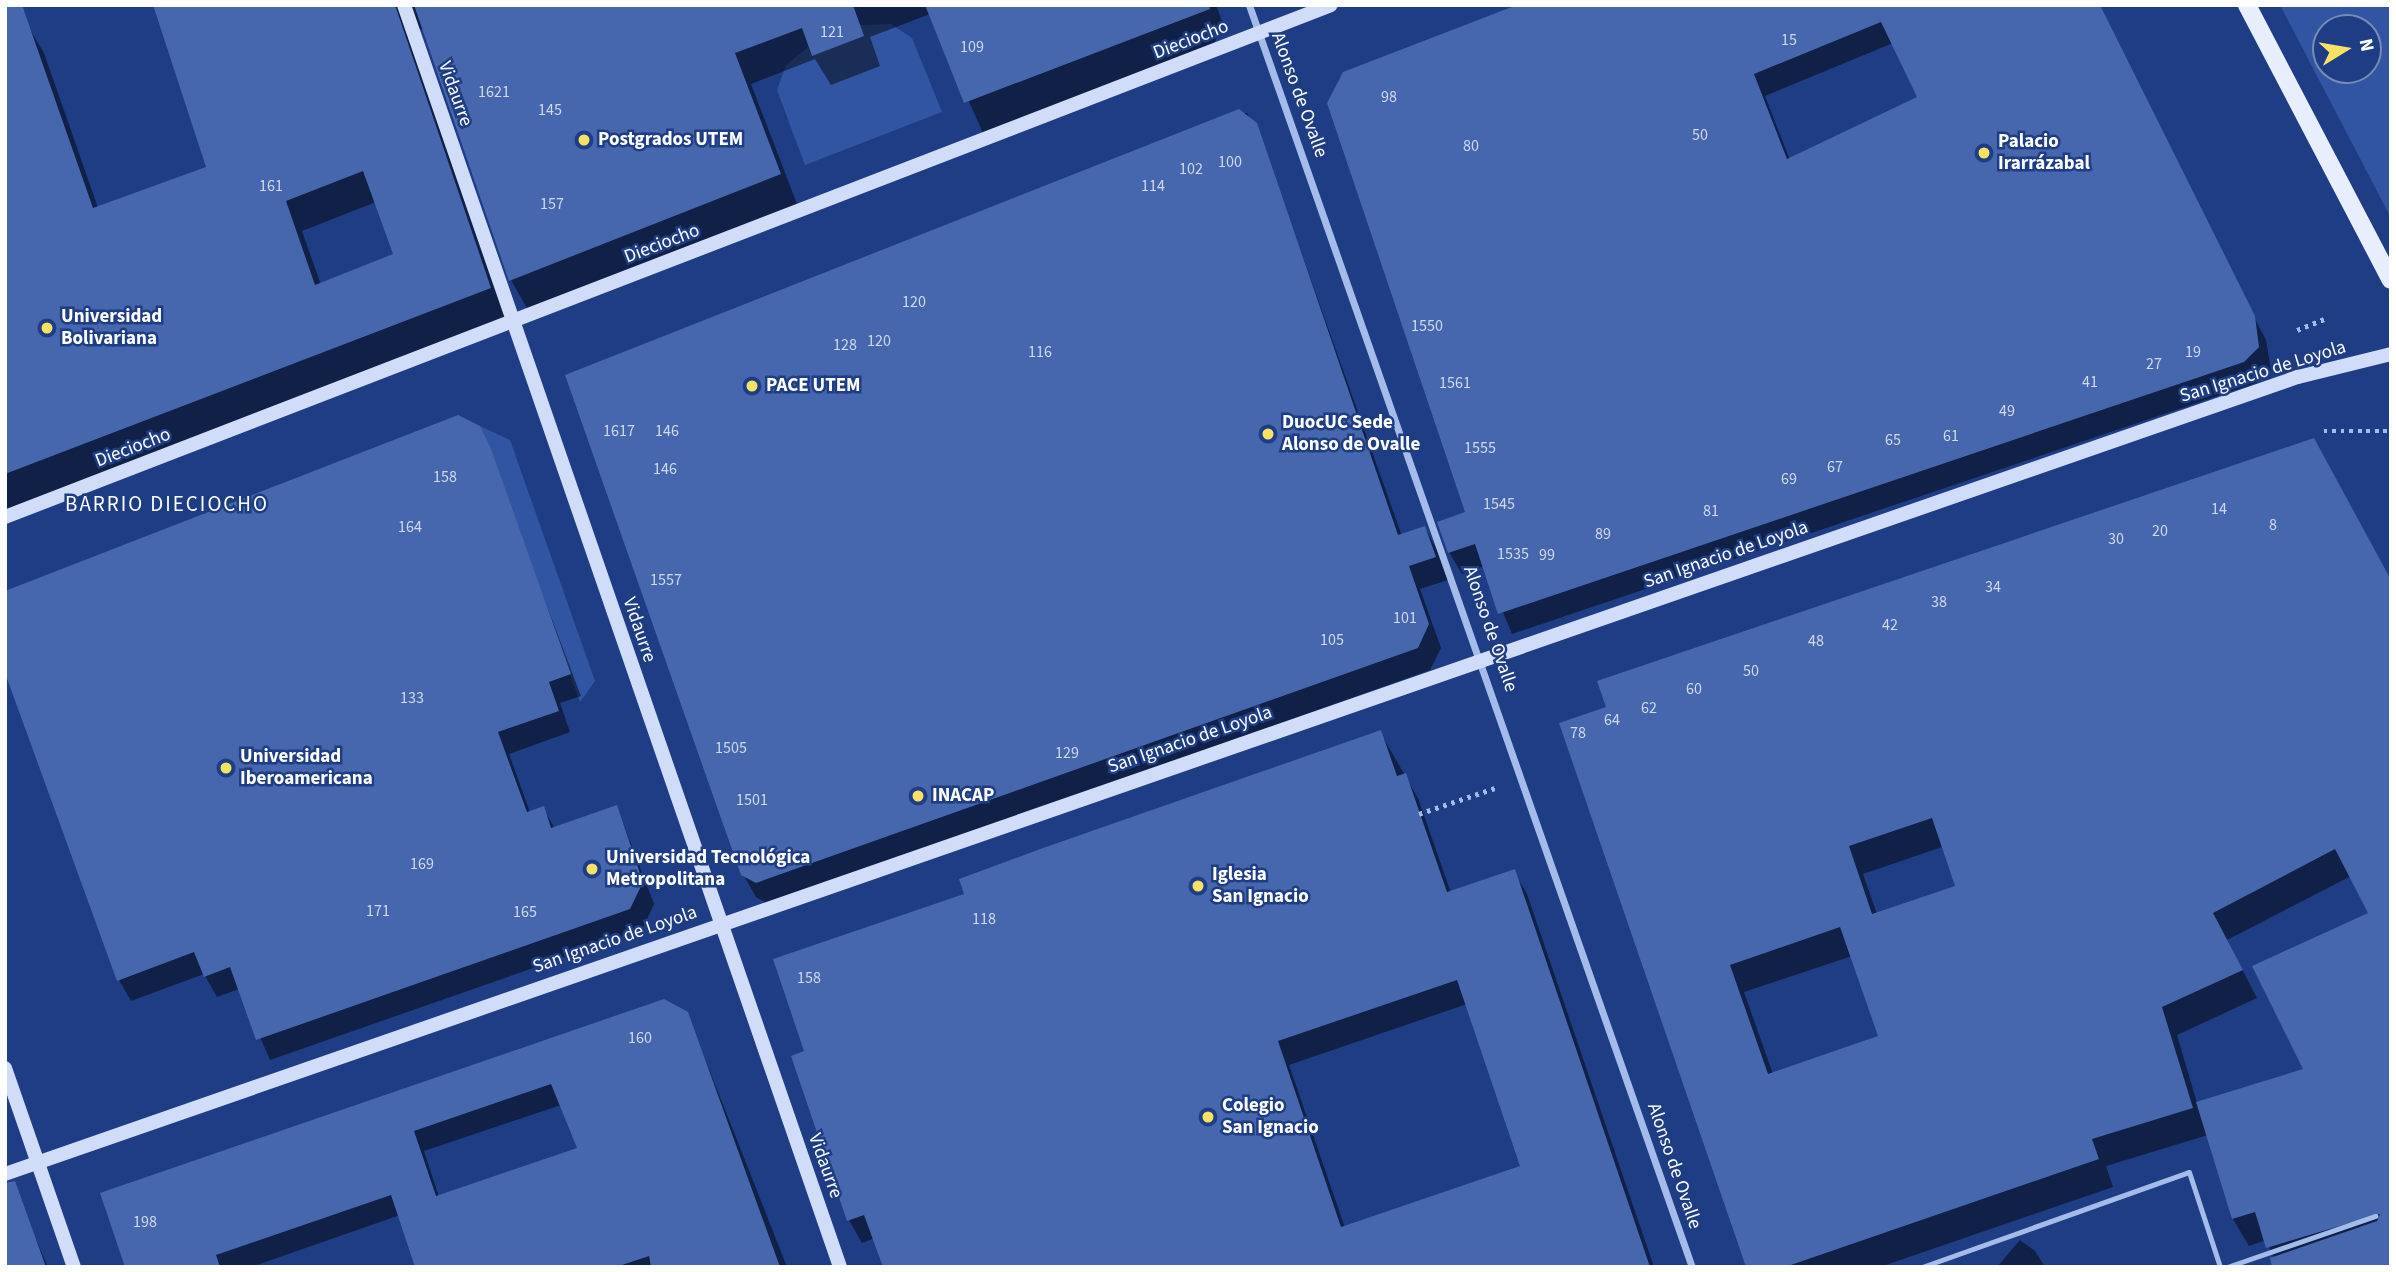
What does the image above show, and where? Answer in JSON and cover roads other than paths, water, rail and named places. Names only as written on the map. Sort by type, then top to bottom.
[{"type":"main road","points":[[2247,5],[2391,280]]},
{"type":"street","name":"Vidaurre","points":[[404,5],[516,321],[717,924],[841,1267]]},
{"type":"street","name":"Alonso de Ovalle","points":[[1250,5],[1483,659],[1692,1267]]},
{"type":"street","name":"Dieciocho","points":[[5,517],[1331,5]]},
{"type":"street","name":"San Ignacio de Loyola","points":[[5,1174],[717,924],[2298,377],[2391,354]]},
{"type":"street","points":[[5,1068],[74,1267]]},
{"type":"lane","points":[[1922,1267],[2189,1172],[2220,1267]]},
{"type":"lane","points":[[2227,1267],[2375,1216]]},
{"type":"place","name":"Postgrados UTEM","points":[[584,140]]},
{"type":"place","name":"Palacio Irarrázabal","points":[[1984,153]]},
{"type":"place","name":"Universidad Bolivariana","points":[[47,328]]},
{"type":"place","name":"PACE UTEM","points":[[752,386]]},
{"type":"place","name":"DuocUC Sede Alonso de Ovalle","points":[[1268,434]]},
{"type":"place","name":"Universidad Iberoamericana","points":[[226,768]]},
{"type":"place","name":"INACAP","points":[[918,796]]},
{"type":"place","name":"Universidad Tecnológica Metropolitana","points":[[592,869]]},
{"type":"place","name":"Iglesia San Ignacio","points":[[1198,886]]},
{"type":"place","name":"Colegio San Ignacio","points":[[1208,1117]]},
{"type":"district","name":"BARRIO DIECIOCHO","points":[[167,504]]}]
